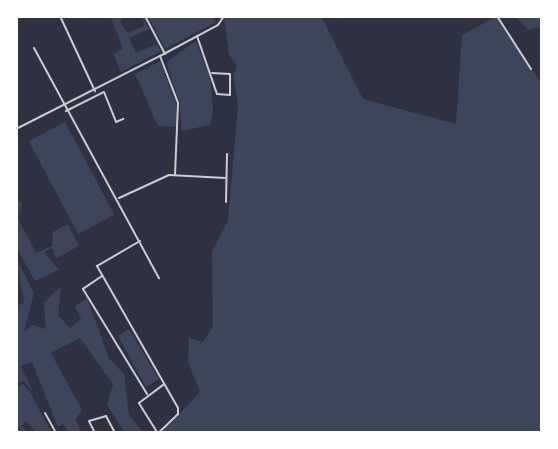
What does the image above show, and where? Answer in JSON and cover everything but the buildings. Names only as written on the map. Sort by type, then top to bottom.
[{"type":"main road","points":[[16,429],[18,433]]},
{"type":"street","points":[[60,16],[95,91]]},
{"type":"street","points":[[145,16],[165,54]]},
{"type":"street","points":[[16,129],[95,91],[165,54],[197,36],[224,16]]},
{"type":"street","points":[[497,16],[531,69]]},
{"type":"street","points":[[197,36],[212,73],[217,94],[230,95],[230,74],[212,73]]},
{"type":"street","points":[[34,48],[113,201],[175,175],[226,178]]},
{"type":"street","points":[[160,56],[178,103],[175,175]]},
{"type":"street","points":[[66,111],[104,92],[116,122],[123,119]]},
{"type":"street","points":[[226,202],[227,154]]},
{"type":"street","points":[[119,198],[159,278]]},
{"type":"street","points":[[140,241],[96,266],[164,384],[179,411],[157,433],[139,406],[147,394],[164,384]]},
{"type":"street","points":[[102,276],[83,289],[147,394]]},
{"type":"street","points":[[45,413],[56,433]]},
{"type":"street","points":[[95,433],[89,421],[106,416],[115,433]]},
{"type":"shaded area","points":[[110,16],[126,16],[120,21],[127,33],[144,26],[142,16],[149,29],[129,38],[136,53],[156,44],[161,51],[121,72],[113,54],[123,48]]},
{"type":"shaded area","points":[[148,16],[211,16],[216,22],[165,49]]},
{"type":"shaded area","points":[[224,16],[321,16],[363,99],[456,124],[462,35],[497,16],[542,85],[542,433],[161,433],[200,392],[188,362],[189,338],[203,342],[213,326],[212,252],[228,220],[238,105],[233,75],[237,65],[229,55]]},
{"type":"shaded area","points":[[515,16],[542,16],[542,32],[538,27],[529,30]]},
{"type":"shaded area","points":[[196,41],[211,80],[213,113],[210,125],[182,131],[179,101],[166,62]]},
{"type":"shaded area","points":[[160,61],[176,104],[176,127],[158,126],[135,74]]},
{"type":"shaded area","points":[[65,122],[114,215],[78,234],[29,141]]},
{"type":"shaded area","points":[[16,194],[22,204],[18,218],[36,253],[52,246],[53,232],[68,224],[79,246],[56,258],[52,248],[44,252],[59,270],[35,281],[16,247]]},
{"type":"shaded area","points":[[16,258],[34,293],[24,332],[32,325],[46,329],[44,303],[61,286],[58,315],[70,328],[81,319],[75,306],[87,298],[109,358],[124,374],[129,415],[143,433],[125,433],[107,405],[113,384],[80,338],[51,353],[82,410],[76,419],[81,433],[69,433],[63,424],[58,427],[32,362],[21,366],[34,394],[24,381],[16,384],[16,306],[24,303]]},
{"type":"shaded area","points":[[129,329],[159,379],[146,387],[118,336]]},
{"type":"shaded area","points":[[23,384],[30,392],[52,433],[37,433],[26,421],[22,425],[27,433],[22,433],[16,421],[16,387]]}]
